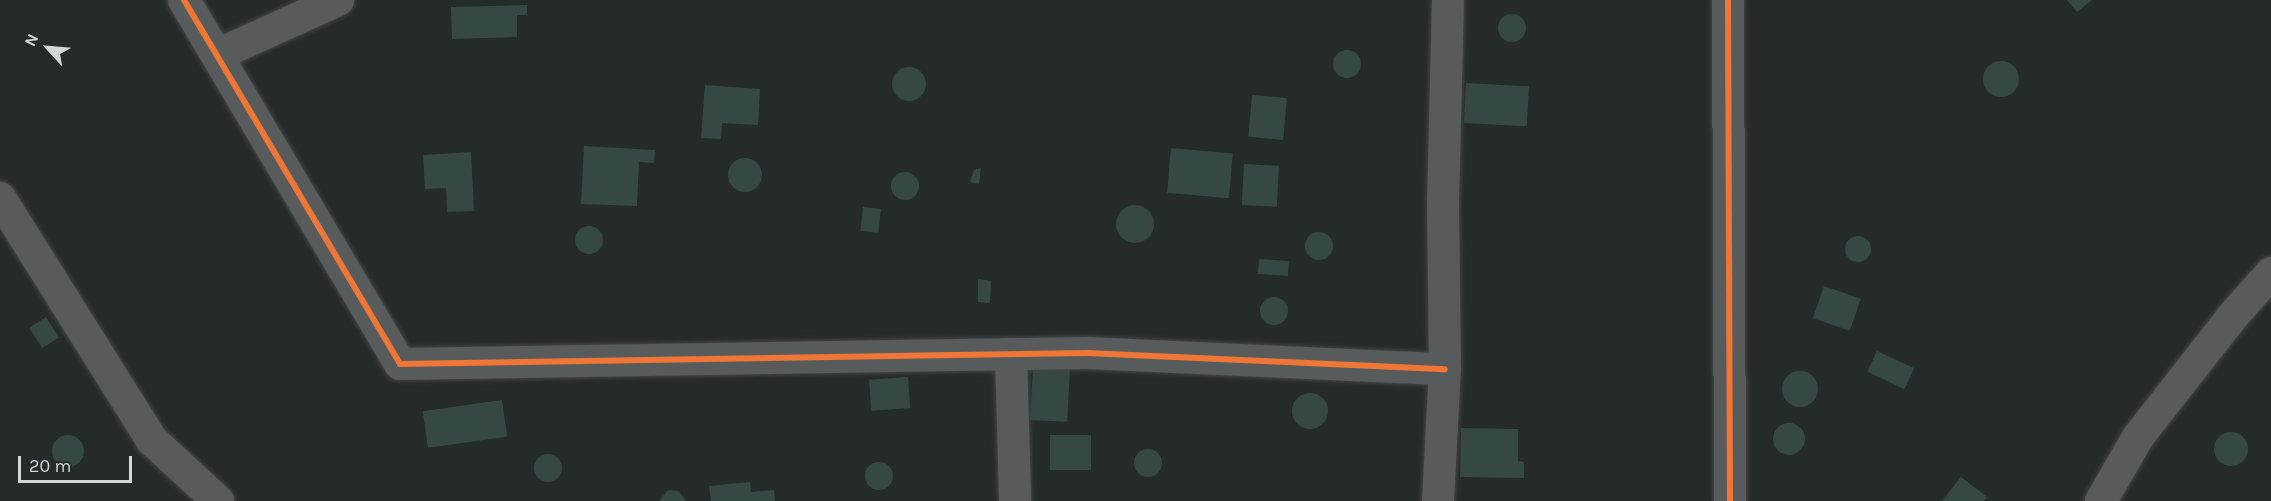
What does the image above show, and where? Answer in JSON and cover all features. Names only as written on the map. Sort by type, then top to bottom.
[{"type":"street","points":[[184,0],[400,364],[1087,353],[1445,369]]},
{"type":"street","points":[[217,55],[338,0]]},
{"type":"street","points":[[1438,501],[1445,369],[1443,204],[1448,0]]},
{"type":"street","points":[[1728,0],[1730,501]]},
{"type":"street","points":[[0,198],[152,440],[218,501]]},
{"type":"street","points":[[2101,501],[2138,437],[2232,316],[2271,273]]},
{"type":"street","points":[[1011,354],[1016,501]]},
{"type":"building","points":[[2067,0],[2092,0],[2077,12]]},
{"type":"building","points":[[527,5],[527,15],[517,15],[517,37],[452,39],[451,7]]},
{"type":"building","points":[[1512,14],[1522,18],[1526,28],[1522,38],[1512,42],[1502,38],[1498,28],[1502,18]]},
{"type":"building","points":[[1347,50],[1357,54],[1361,64],[1357,74],[1347,78],[1337,74],[1333,64],[1337,54]]},
{"type":"building","points":[[2001,61],[2014,66],[2019,79],[2014,92],[2001,97],[1988,92],[1983,79],[1988,66]]},
{"type":"building","points":[[909,67],[921,72],[926,84],[921,96],[909,101],[897,96],[892,84],[897,72]]},
{"type":"building","points":[[1466,83],[1529,86],[1527,126],[1464,123]]},
{"type":"building","points":[[705,85],[760,89],[758,125],[722,123],[721,139],[701,138]]},
{"type":"building","points":[[1252,95],[1287,98],[1283,140],[1248,137]]},
{"type":"building","points":[[584,146],[655,150],[654,163],[639,162],[637,206],[581,204]]},
{"type":"building","points":[[1171,148],[1233,153],[1229,198],[1167,193]]},
{"type":"building","points":[[471,152],[474,211],[447,212],[446,188],[425,189],[423,155]]},
{"type":"building","points":[[745,158],[757,163],[762,175],[757,187],[745,192],[733,187],[728,175],[733,163]]},
{"type":"building","points":[[1244,164],[1279,166],[1277,207],[1242,205]]},
{"type":"building","points":[[981,168],[979,184],[970,182],[974,170]]},
{"type":"building","points":[[905,172],[915,176],[919,186],[915,196],[905,200],[895,196],[891,186],[895,176]]},
{"type":"building","points":[[1135,205],[1142,206],[1148,211],[1153,217],[1153,231],[1148,237],[1142,242],[1135,243],[1128,242],[1122,237],[1117,231],[1116,224],[1117,217],[1122,211],[1128,206]]},
{"type":"building","points":[[863,207],[881,209],[878,233],[860,231]]},
{"type":"building","points":[[589,226],[599,230],[603,240],[599,250],[589,254],[579,250],[575,240],[579,230]]},
{"type":"building","points":[[1319,232],[1329,236],[1333,246],[1329,256],[1319,260],[1309,256],[1305,246],[1309,236]]},
{"type":"building","points":[[1858,236],[1867,240],[1871,249],[1867,258],[1858,262],[1849,258],[1845,249],[1849,240]]},
{"type":"building","points":[[1259,259],[1289,261],[1288,276],[1258,274]]},
{"type":"building","points":[[978,279],[991,281],[990,303],[978,302]]},
{"type":"building","points":[[1824,286],[1861,299],[1850,331],[1813,318]]},
{"type":"building","points":[[1274,297],[1284,301],[1288,311],[1284,321],[1274,325],[1264,321],[1260,311],[1264,301]]},
{"type":"building","points":[[46,317],[59,337],[42,348],[29,328]]},
{"type":"building","points":[[1877,351],[1914,368],[1904,389],[1867,372]]},
{"type":"building","points":[[1033,367],[1070,369],[1067,422],[1030,420]]},
{"type":"building","points":[[1800,371],[1813,376],[1818,389],[1813,402],[1800,407],[1787,402],[1782,389],[1787,376]]},
{"type":"building","points":[[908,377],[910,408],[871,411],[869,380]]},
{"type":"building","points":[[1310,393],[1323,398],[1328,411],[1323,424],[1310,429],[1297,424],[1292,411],[1297,398]]},
{"type":"building","points":[[502,400],[507,437],[428,448],[423,411]]},
{"type":"building","points":[[1789,423],[1800,428],[1805,439],[1800,450],[1789,455],[1778,450],[1773,439],[1778,428]]},
{"type":"building","points":[[1461,428],[1518,429],[1518,461],[1524,462],[1524,478],[1460,477]]},
{"type":"building","points":[[2231,432],[2243,437],[2248,449],[2243,461],[2231,466],[2219,461],[2214,449],[2219,437]]},
{"type":"building","points":[[68,435],[80,439],[84,451],[80,463],[68,467],[56,463],[52,451],[56,439]]},
{"type":"building","points":[[1050,435],[1091,435],[1091,470],[1050,470]]},
{"type":"building","points":[[1148,449],[1158,453],[1162,463],[1158,473],[1148,477],[1138,473],[1134,463],[1138,453]]},
{"type":"building","points":[[548,454],[558,458],[562,468],[558,478],[548,482],[538,478],[534,468],[538,458]]},
{"type":"building","points":[[879,462],[889,466],[893,476],[889,486],[879,490],[869,486],[865,476],[869,466]]},
{"type":"building","points":[[1961,477],[1987,497],[1984,501],[1942,501]]},
{"type":"building","points":[[750,482],[751,492],[774,490],[775,501],[711,501],[709,486]]},
{"type":"building","points":[[668,490],[679,491],[686,501],[659,501]]},
{"type":"cycle path","points":[[184,0],[400,364],[1087,353],[1445,369]]},
{"type":"cycle path","points":[[1728,0],[1730,501]]}]
